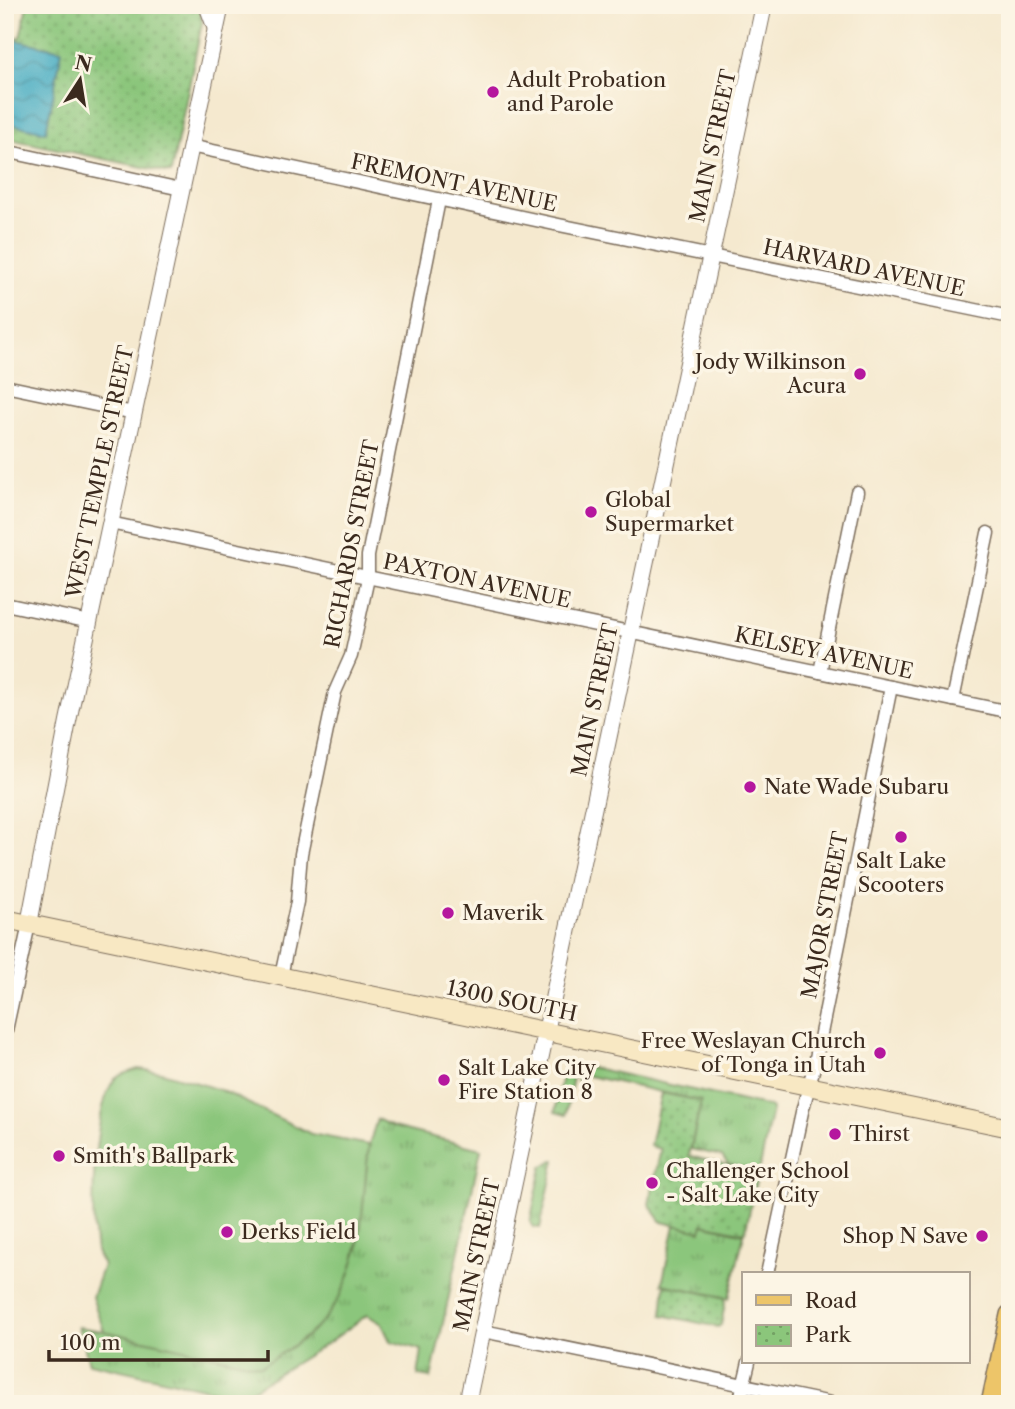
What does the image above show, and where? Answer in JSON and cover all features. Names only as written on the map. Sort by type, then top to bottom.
[{"type":"main road","name":"1300 SOUTH","points":[[5,919],[1010,1128]]},
{"type":"main road","points":[[991,1404],[1010,1315]]},
{"type":"street","points":[[207,5],[216,29]]},
{"type":"street","name":"WEST TEMPLE STREET","points":[[29,925],[110,523],[221,5]]},
{"type":"street","name":"MAIN STREET","points":[[467,1404],[764,5]]},
{"type":"street","name":"FREMONT AVENUE","points":[[190,146],[711,256]]},
{"type":"street","points":[[5,151],[181,189]]},
{"type":"street","name":"RICHARDS STREET","points":[[281,976],[297,902],[301,854],[335,692],[351,656],[368,578],[368,556],[439,200]]},
{"type":"street","name":"HARVARD AVENUE","points":[[711,256],[1010,317]]},
{"type":"street","points":[[5,386],[134,413]]},
{"type":"street","points":[[820,672],[857,492]]},
{"type":"street","name":"PAXTON AVENUE","points":[[110,523],[631,632]]},
{"type":"street","points":[[954,700],[988,533]]},
{"type":"street","points":[[5,604],[90,622]]},
{"type":"street","name":"KELSEY AVENUE","points":[[631,632],[1010,712]]},
{"type":"street","name":"MAJOR STREET","points":[[767,1272],[891,687]]},
{"type":"street","points":[[5,1035],[29,925]]},
{"type":"street","points":[[483,1331],[836,1404]]},
{"type":"street","points":[[739,1404],[748,1364]]},
{"type":"green space","points":[[27,5],[200,5],[202,23],[171,173],[5,138],[5,35],[20,38]]},
{"type":"green space","points":[[580,1065],[770,1107],[772,1109],[759,1172],[728,1164],[722,1156],[691,1149],[701,1101],[584,1075],[582,1082],[577,1080]]},
{"type":"green space","name":"Derks Field","points":[[138,1069],[162,1072],[223,1091],[311,1134],[369,1145],[358,1241],[345,1286],[318,1326],[298,1343],[261,1366],[104,1331],[92,1297],[103,1265],[97,1253],[94,1235],[97,1137],[101,1114],[114,1080]]},
{"type":"green space","points":[[562,1075],[573,1077],[566,1115],[555,1112]]},
{"type":"green space","points":[[661,1093],[701,1101],[689,1156],[758,1172],[745,1233],[703,1224],[701,1231],[662,1222],[649,1204],[661,1149],[650,1146]]},
{"type":"green space","points":[[377,1119],[393,1127],[481,1149],[431,1378],[418,1376],[422,1350],[390,1341],[382,1324],[367,1315],[331,1341],[245,1394],[230,1394],[89,1363],[78,1327],[261,1366],[316,1328],[358,1250],[369,1145]]},
{"type":"green space","points":[[553,1160],[540,1228],[533,1227],[530,1222],[542,1167]]},
{"type":"green space","points":[[702,1224],[744,1234],[729,1298],[662,1284],[675,1225],[700,1230]]},
{"type":"green space","points":[[665,1285],[726,1298],[721,1325],[718,1327],[662,1315]]},
{"type":"water","points":[[5,38],[62,50],[46,132],[5,123]]},
{"type":"place","name":"Adult Probation and Parole","points":[[493,92]]},
{"type":"place","name":"Jody Wilkinson Acura","points":[[860,374]]},
{"type":"place","name":"Global Supermarket","points":[[591,512]]},
{"type":"place","name":"Nate Wade Subaru","points":[[750,787]]},
{"type":"place","name":"Salt Lake Scooters","points":[[901,837]]},
{"type":"place","name":"Maverik","points":[[448,913]]},
{"type":"place","name":"Free Weslayan Church of Tonga in Utah","points":[[880,1053]]},
{"type":"place","name":"Salt Lake City Fire Station 8","points":[[444,1080]]},
{"type":"place","name":"Thirst","points":[[835,1134]]},
{"type":"place","name":"Smith's Ballpark","points":[[59,1156]]},
{"type":"place","name":"Challenger School - Salt Lake City","points":[[652,1183]]},
{"type":"place","name":"Derks Field","points":[[227,1232]]},
{"type":"place","name":"Shop N Save","points":[[982,1236]]}]
